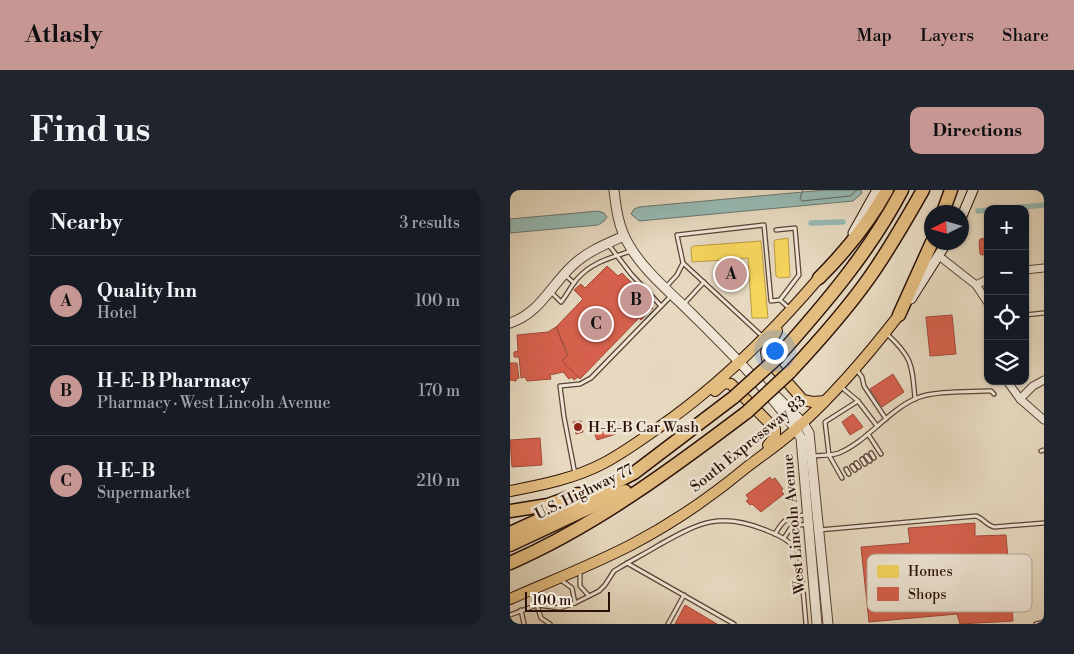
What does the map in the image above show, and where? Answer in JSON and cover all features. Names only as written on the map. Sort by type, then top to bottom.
[{"type":"highway","points":[[819,278],[845,252],[876,210],[887,190]]},
{"type":"highway","points":[[510,511],[558,502],[642,467],[734,397],[776,359],[825,303],[875,236],[902,190]]},
{"type":"highway","points":[[510,563],[534,553],[633,495],[746,412],[790,372],[831,326],[869,278],[923,190]]},
{"type":"highway","points":[[946,205],[951,190]]},
{"type":"highway","points":[[899,315],[928,250]]},
{"type":"highway","name":"U.S. Highway 77","points":[[510,533],[576,503],[642,467]]},
{"type":"highway","name":"U.S. Highway 77","points":[[510,545],[550,528],[672,468]]},
{"type":"main road","points":[[819,278],[784,320],[768,344],[766,352],[767,359],[803,400],[813,402],[825,401]]},
{"type":"main road","name":"South Expressway 83","points":[[510,599],[632,544],[665,526],[719,491],[799,426],[825,401],[856,368],[899,315]]},
{"type":"main road","points":[[510,491],[543,485],[603,464],[677,415],[740,362],[784,320]]},
{"type":"main road","points":[[677,415],[692,409],[720,386],[731,384],[774,429],[776,434],[774,440],[730,475],[729,482]]},
{"type":"street","name":"West Lincoln Avenue","points":[[614,190],[620,224],[632,250],[799,426],[809,433],[828,624]]},
{"type":"street","points":[[819,278],[847,242],[877,190]]},
{"type":"street","points":[[967,205],[973,190]]},
{"type":"street","points":[[510,323],[531,312],[564,274],[588,253],[624,236]]},
{"type":"street","name":"South Expressway 83","points":[[899,315],[943,250]]},
{"type":"street","points":[[940,256],[976,285],[984,297]]},
{"type":"street","points":[[1029,270],[1044,268]]},
{"type":"street","points":[[976,285],[984,281]]},
{"type":"street","points":[[1020,398],[1033,386],[1044,380]]},
{"type":"street","points":[[1010,385],[1020,398],[1044,420]]},
{"type":"street","name":"West Lincoln Avenue","points":[[799,426],[817,624]]},
{"type":"lane","points":[[765,338],[683,263],[677,234],[764,226],[771,301],[780,300],[792,310]]},
{"type":"lane","points":[[776,230],[796,228],[799,275],[780,300]]},
{"type":"lane","points":[[607,243],[631,274],[660,306]]},
{"type":"lane","points":[[550,292],[561,302],[574,283],[593,266],[609,257],[632,250]]},
{"type":"lane","points":[[575,474],[565,425],[560,386],[580,384],[591,378],[660,306],[683,263]]},
{"type":"lane","points":[[564,274],[574,283]]},
{"type":"lane","points":[[683,305],[704,282]]},
{"type":"lane","points":[[1029,315],[1044,313]]},
{"type":"lane","points":[[886,333],[901,347],[908,357],[913,372],[915,399]]},
{"type":"lane","points":[[856,368],[860,372],[864,386],[886,419]]},
{"type":"lane","points":[[840,386],[858,401],[877,426]]},
{"type":"lane","points":[[812,456],[844,453],[854,447],[857,442],[886,419],[915,399],[927,396],[986,391],[991,391],[994,394]]},
{"type":"lane","points":[[842,478],[829,455],[826,422],[858,401]]},
{"type":"lane","points":[[868,434],[880,454]]},
{"type":"lane","points":[[862,439],[864,443]]},
{"type":"lane","points":[[857,442],[860,446]]},
{"type":"lane","points":[[871,453],[874,458]]},
{"type":"lane","points":[[837,454],[840,458]]},
{"type":"lane","points":[[866,456],[870,461]]},
{"type":"lane","points":[[862,459],[865,464]]},
{"type":"lane","points":[[856,463],[860,467]]},
{"type":"lane","points":[[852,466],[855,470]]},
{"type":"lane","points":[[846,469],[849,474]]},
{"type":"lane","points":[[818,530],[976,516],[980,517],[987,525],[994,527],[1044,523]]},
{"type":"lane","points":[[775,534],[787,519],[808,519]]},
{"type":"lane","points":[[784,538],[792,526],[808,519]]},
{"type":"lane","points":[[510,615],[537,605],[560,608],[575,603],[603,589],[614,572],[627,563],[685,530],[708,522],[737,521],[760,527],[784,538],[795,547],[800,556],[806,624]]},
{"type":"lane","points":[[627,563],[734,624]]},
{"type":"lane","points":[[580,569],[580,586],[589,596]]},
{"type":"lane","points":[[559,578],[572,588],[575,603]]},
{"type":"lane","points":[[668,624],[684,595]]},
{"type":"lane","points":[[537,605],[541,618],[550,624]]},
{"type":"lane","points":[[521,610],[524,624]]},
{"type":"lane","points":[[1036,624],[1044,622]]},
{"type":"water","points":[[825,190],[861,190],[862,193],[853,201],[639,221],[631,214],[634,209],[639,207]]},
{"type":"water","points":[[598,211],[604,213],[607,217],[598,225],[510,233],[510,219]]},
{"type":"building: Homes","points":[[788,238],[790,277],[780,278],[776,276],[774,241]]},
{"type":"building: Homes","points":[[761,241],[768,318],[752,318],[748,258],[738,259],[740,285],[733,288],[725,287],[723,260],[692,262],[691,248],[694,246]]},
{"type":"building: Shops","points":[[984,238],[984,255],[980,254],[980,239]]},
{"type":"building: Shops","points":[[607,266],[618,276],[622,273],[652,303],[650,305],[653,308],[641,320],[639,318],[580,379],[562,361],[568,354],[556,327],[583,299],[574,290],[581,284],[585,288]]},
{"type":"building: Shops","points":[[952,315],[956,354],[930,356],[926,317]]},
{"type":"building: Shops","points":[[556,327],[567,355],[562,361],[578,377],[574,380],[572,377],[569,379],[563,372],[550,375],[551,379],[527,381],[525,377],[521,378],[519,357],[514,357],[514,352],[518,351],[517,335],[548,332]]},
{"type":"building: Shops","points":[[510,363],[517,363],[519,378],[516,381],[510,380]]},
{"type":"building: Shops","points":[[893,374],[904,392],[882,407],[870,389]]},
{"type":"building: Shops","points":[[853,414],[863,427],[850,435],[842,422]]},
{"type":"building: Shops","name":"H-E-B Car Wash","points":[[581,421],[583,432],[576,434],[573,422]]},
{"type":"building: Shops","points":[[611,426],[616,434],[597,440],[594,432]]},
{"type":"building: Shops","points":[[540,438],[542,465],[512,467],[510,440]]},
{"type":"building: Shops","points":[[770,477],[772,480],[775,478],[783,489],[781,491],[784,494],[761,512],[746,501],[749,499],[746,495]]},
{"type":"building: Shops","points":[[975,523],[975,536],[1006,535],[1008,554],[867,554],[867,603],[861,547],[910,543],[908,528]]},
{"type":"building: Shops","points":[[685,605],[717,624],[675,624]]},
{"type":"building: Shops","points":[[868,612],[1012,612],[1013,621],[960,624],[957,614],[869,622]]},
{"type":"waterway","points":[[1029,206],[1044,205]]},
{"type":"waterway","points":[[978,211],[984,210]]},
{"type":"waterway","points":[[811,223],[843,222]]},
{"type":"place","name":"Quality Inn","points":[[731,274]]},
{"type":"place","name":"H-E-B Pharmacy","points":[[636,300]]},
{"type":"place","name":"H-E-B","points":[[596,324]]},
{"type":"place","name":"H-E-B Car Wash","points":[[578,427]]}]
